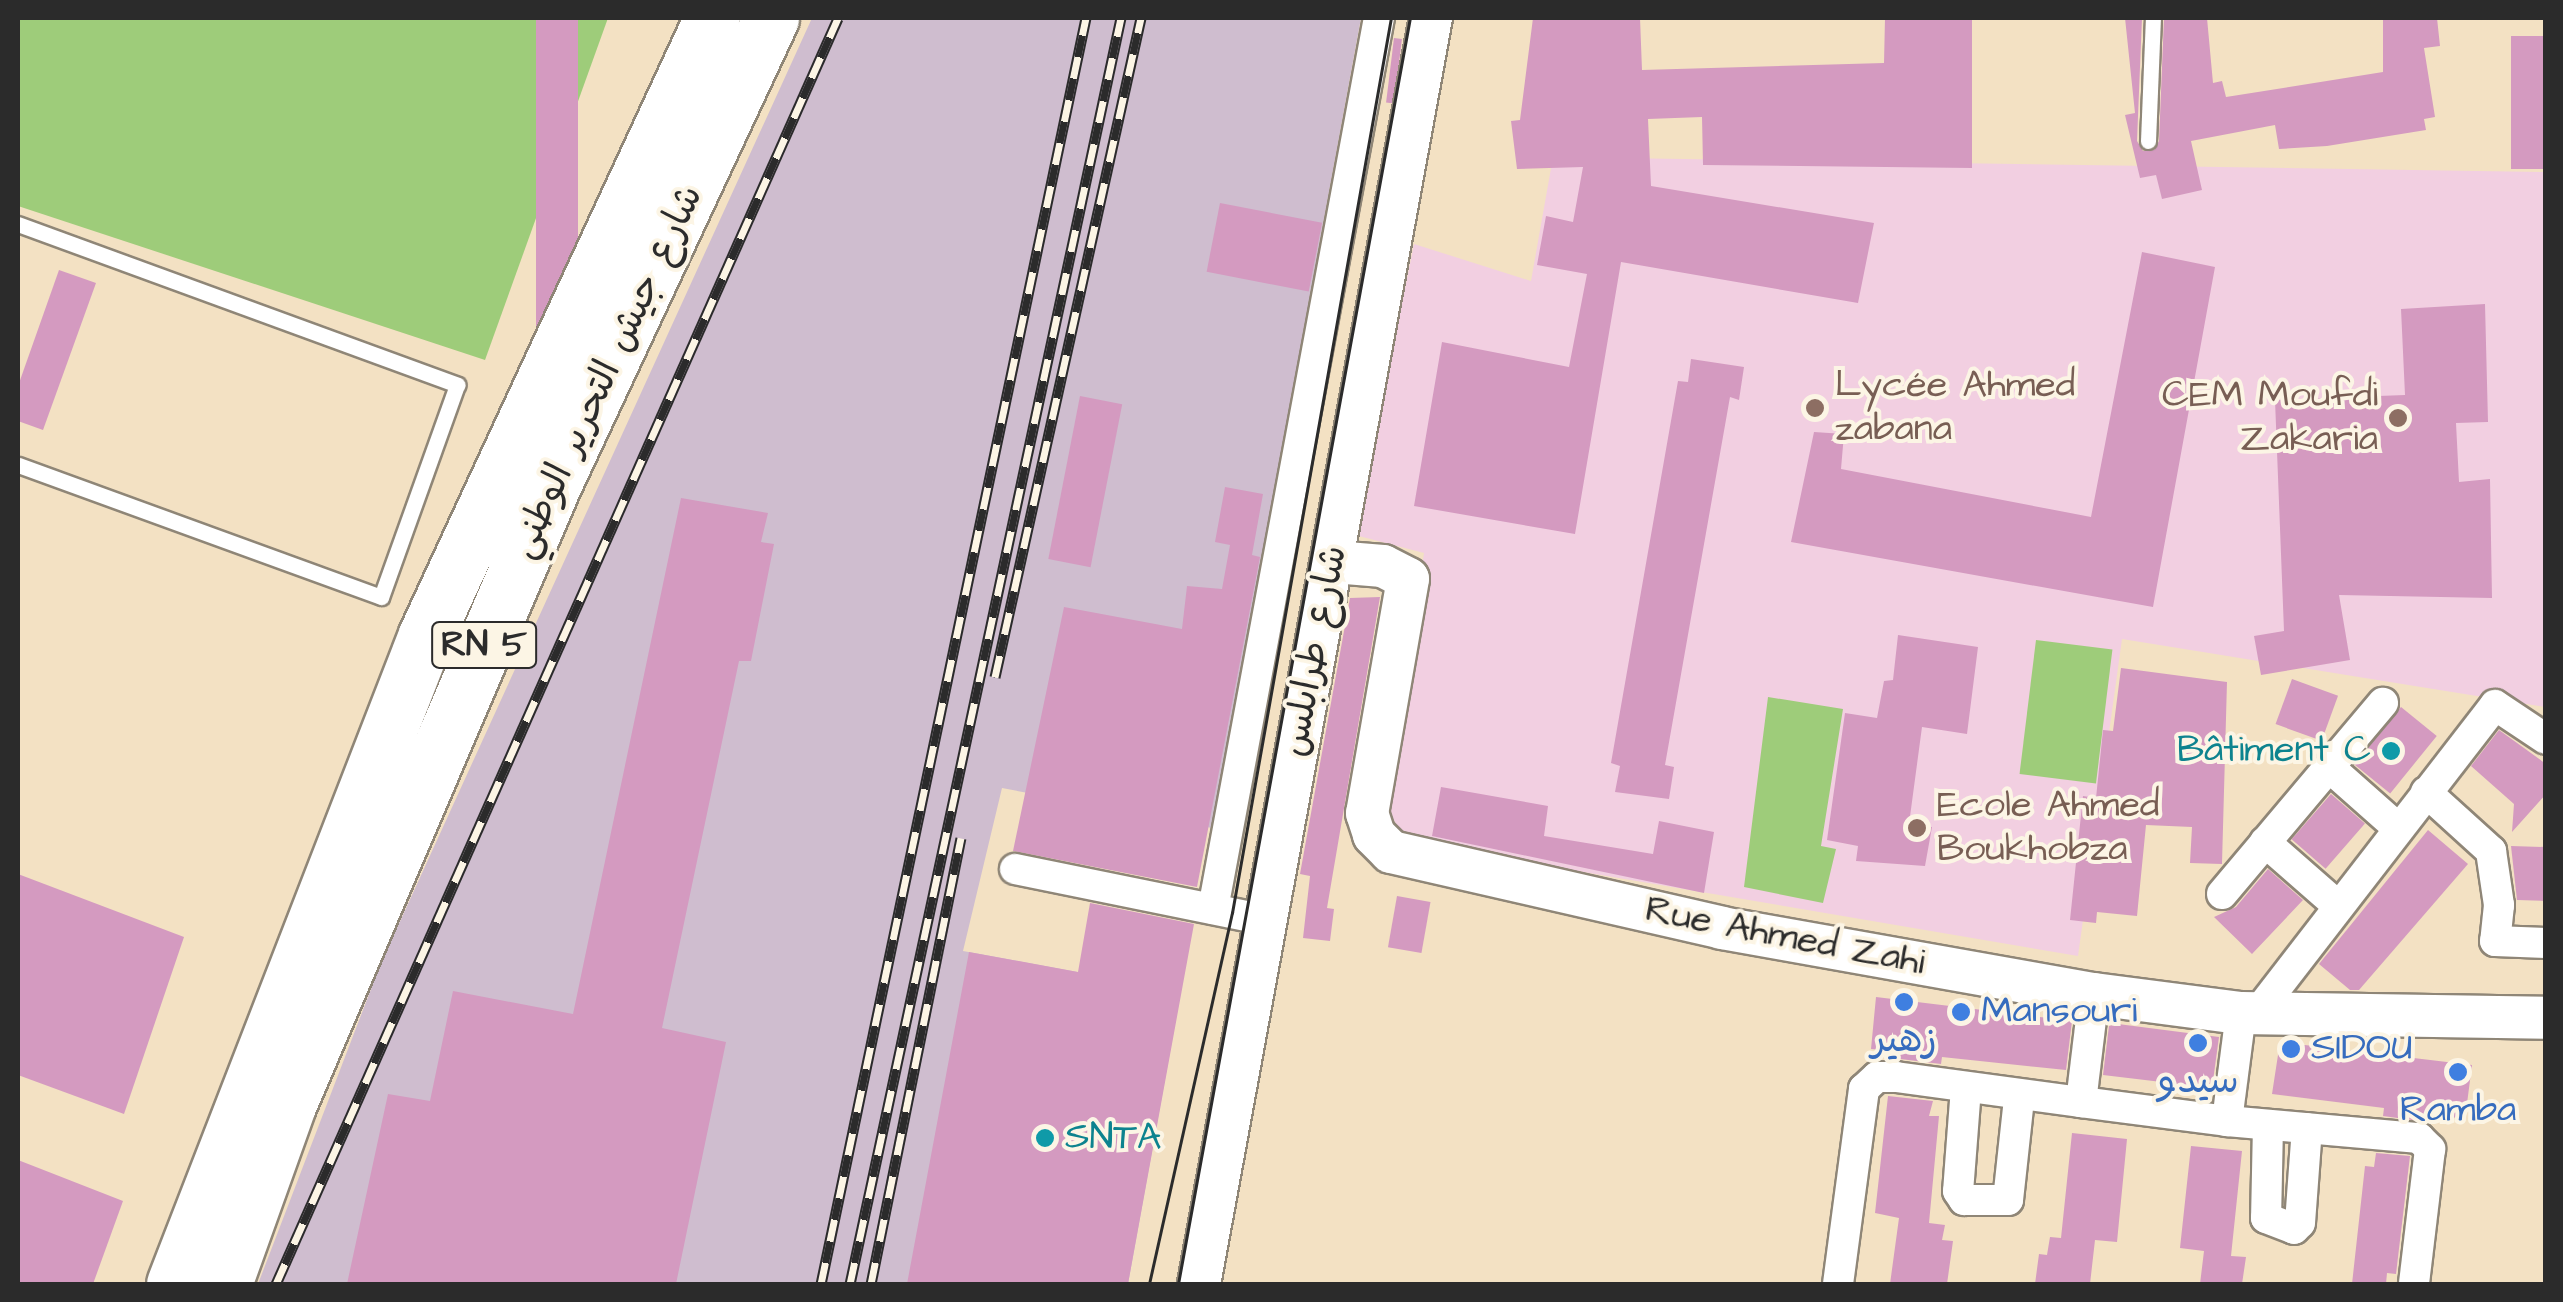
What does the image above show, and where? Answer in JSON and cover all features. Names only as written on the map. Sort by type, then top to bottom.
[{"type":"highway","name":"شارع جيش التحرير الوطني","points":[[174,1284],[426,635],[712,18]]},
{"type":"highway","name":"شارع جيش التحرير الوطني","points":[[224,1284],[288,1105],[431,766],[554,483],[771,18]]},
{"type":"street","points":[[1213,909],[1379,18]]},
{"type":"street","name":"شارع طرابلس","points":[[1199,1284],[1261,919],[1334,562],[1431,18]]},
{"type":"street","name":"Rue Ahmed Zahi","points":[[1334,562],[1384,566],[1408,579],[1368,813],[1374,835],[1391,852],[1722,928],[2094,994],[2249,1013],[2546,1018]]},
{"type":"street","points":[[2222,894],[2383,704]]},
{"type":"street","points":[[2227,1121],[2249,1013],[2495,705],[2546,739]]},
{"type":"street","points":[[2329,767],[2398,828]]},
{"type":"street","points":[[2426,792],[2491,850],[2499,906],[2495,941],[2546,943]]},
{"type":"street","points":[[2265,842],[2336,905]]},
{"type":"street","points":[[1015,870],[1261,919]]},
{"type":"street","points":[[2081,1102],[2094,994]]},
{"type":"street","points":[[1838,1284],[1864,1089],[1878,1077],[2020,1098],[2419,1138],[2430,1150],[2414,1284]]},
{"type":"street","points":[[1966,1088],[1958,1190],[1964,1200],[2008,1200],[2020,1098]]},
{"type":"street","points":[[2268,1125],[2266,1218],[2294,1228],[2300,1224],[2307,1128]]},
{"type":"lane","points":[[2148,142],[2152,18]]},
{"type":"lane","points":[[18,224],[457,385],[381,597],[18,465]]},
{"type":"shaded area","points":[[812,18],[1361,18],[1212,828],[1002,788],[963,951],[1181,991],[1128,1284],[258,1284],[381,963]]},
{"type":"shaded area","name":"Lycée Ahmed zabana","points":[[1553,157],[2545,172],[2545,707],[2122,639],[2078,956],[1407,842],[1386,807],[1424,553],[1355,535],[1414,244],[1531,281]]},
{"type":"green space","points":[[18,18],[608,18],[485,360],[18,206]]},
{"type":"green space","points":[[2036,640],[2112,649],[2096,783],[2020,774]]},
{"type":"green space","points":[[1768,697],[1843,709],[1821,846],[1836,849],[1823,903],[1744,887]]},
{"type":"building","points":[[536,18],[578,18],[578,356],[536,356]]},
{"type":"building","points":[[1533,18],[1640,18],[1642,70],[1884,63],[1885,18],[1972,18],[1972,168],[1703,165],[1702,117],[1648,119],[1651,186],[1874,223],[1858,303],[1621,262],[1575,534],[1414,506],[1442,342],[1569,367],[1587,274],[1537,265],[1546,216],[1573,222],[1583,167],[1517,169],[1511,121],[1520,120]]},
{"type":"building","points":[[2125,18],[2142,18],[2137,141],[2143,151],[2154,150],[2159,141],[2164,18],[2207,18],[2213,83],[2222,81],[2226,97],[2383,72],[2383,18],[2437,18],[2440,46],[2424,48],[2435,117],[2424,119],[2426,130],[2327,146],[2279,149],[2275,125],[2191,141],[2202,190],[2162,199],[2156,175],[2140,178],[2125,115],[2135,113]]},
{"type":"building","points":[[2511,36],[2546,36],[2546,169],[2511,169]]},
{"type":"building","points":[[1394,38],[1402,39],[1394,103],[1386,103]]},
{"type":"building","points":[[1220,203],[1322,223],[1309,292],[1207,272]]},
{"type":"building","points":[[2142,252],[2215,267],[2153,607],[1791,542],[1814,432],[1844,434],[1841,469],[2091,517]]},
{"type":"building","points":[[59,270],[96,283],[43,430],[18,421],[18,386]]},
{"type":"building","points":[[2485,304],[2488,422],[2456,423],[2459,482],[2490,479],[2492,598],[2339,595],[2350,660],[2261,675],[2254,636],[2284,631],[2275,400],[2405,395],[2401,309]]},
{"type":"building","points":[[1691,359],[1744,367],[1739,400],[1730,397],[1665,765],[1674,767],[1669,799],[1615,792],[1620,766],[1611,763],[1678,381],[1688,382]]},
{"type":"building","points":[[1080,396],[1122,404],[1091,567],[1048,559]]},
{"type":"building","points":[[1225,487],[1263,494],[1252,555],[1260,557],[1197,887],[1013,851],[1064,607],[1182,629],[1187,586],[1222,589],[1230,545],[1215,542]]},
{"type":"building","points":[[681,498],[768,513],[761,542],[774,544],[751,661],[739,661],[662,1028],[726,1042],[676,1284],[347,1284],[388,1094],[430,1101],[453,991],[573,1014]]},
{"type":"building","points":[[1380,597],[1327,908],[1334,909],[1330,941],[1303,938],[1310,876],[1300,874],[1350,598]]},
{"type":"building","points":[[1898,635],[1978,647],[1967,734],[1922,727],[1909,824],[1932,827],[1925,866],[1856,861],[1858,846],[1827,840],[1845,713],[1877,718],[1884,681],[1893,680]]},
{"type":"building","points":[[2121,668],[2227,682],[2222,864],[2190,863],[2192,827],[2146,825],[2137,916],[2097,912],[2096,923],[2070,920],[2083,796],[2096,798],[2103,730],[2113,731]]},
{"type":"building","points":[[2292,679],[2338,696],[2322,741],[2276,724]]},
{"type":"building","name":"Bâtiment C","points":[[2401,707],[2437,736],[2390,793],[2354,765]]},
{"type":"building","points":[[2499,730],[2546,764],[2546,794],[2512,832],[2514,804],[2471,766]]},
{"type":"building","points":[[1441,787],[1548,806],[1544,836],[1653,854],[1659,821],[1714,832],[1704,893],[1432,836]]},
{"type":"building","points":[[2331,794],[2365,824],[2326,869],[2292,839]]},
{"type":"building","points":[[2428,830],[2468,864],[2359,990],[2350,990],[2319,964]]},
{"type":"building","points":[[2511,846],[2546,847],[2546,901],[2517,900]]},
{"type":"building","points":[[2268,869],[2303,900],[2252,954],[2214,917],[2236,907]]},
{"type":"building","points":[[18,874],[184,937],[124,1114],[18,1075]]},
{"type":"building","points":[[1397,896],[1430,902],[1421,953],[1388,947]]},
{"type":"building","name":"SNTA","points":[[1090,903],[1194,924],[1128,1284],[907,1284],[969,952],[1078,972]]},
{"type":"building","points":[[1876,997],[2072,1021],[2066,1070],[1942,1057],[1941,1064],[1892,1058],[1893,1051],[1871,1049]]},
{"type":"building","points":[[2109,1026],[2219,1037],[2212,1088],[2103,1075]]},
{"type":"building","points":[[2280,1042],[2472,1065],[2465,1119],[2428,1114],[2427,1122],[2383,1116],[2384,1108],[2272,1094]]},
{"type":"building","points":[[1888,1096],[1933,1101],[1929,1116],[1939,1116],[1929,1223],[1945,1225],[1942,1240],[1953,1241],[1947,1284],[1890,1284],[1899,1218],[1875,1213]]},
{"type":"building","points":[[2072,1133],[2127,1139],[2117,1242],[2095,1240],[2090,1284],[2035,1284],[2039,1254],[2047,1255],[2050,1237],[2061,1238]]},
{"type":"building","points":[[2191,1146],[2242,1151],[2231,1256],[2246,1257],[2242,1284],[2200,1284],[2204,1251],[2180,1248]]},
{"type":"building","points":[[2376,1153],[2410,1156],[2396,1274],[2387,1273],[2386,1284],[2352,1284],[2365,1166],[2374,1167]]},
{"type":"building","points":[[18,1160],[123,1201],[93,1284],[18,1284]]},
{"type":"tram line","points":[[1149,1284],[1232,913],[1391,18]]},
{"type":"tram line","points":[[1178,1284],[1410,18]]},
{"type":"railway","points":[[276,1284],[838,18]]},
{"type":"railway","points":[[821,1284],[1086,18]]},
{"type":"railway","points":[[850,1284],[1121,18]]},
{"type":"railway","points":[[995,677],[1141,18]]},
{"type":"railway","points":[[871,1284],[961,838]]},
{"type":"place","name":"Lycée Ahmed zabana","points":[[1815,408]]},
{"type":"place","name":"CEM Moufdi Zakaria","points":[[2398,418]]},
{"type":"place","name":"Bâtiment C","points":[[2391,751]]},
{"type":"place","name":"Ecole Ahmed Boukhobza","points":[[1917,828]]},
{"type":"place","name":"زهير","points":[[1904,1002]]},
{"type":"place","name":"Mansouri","points":[[1961,1012]]},
{"type":"place","name":"سيدو","points":[[2198,1043]]},
{"type":"place","name":"SIDOU","points":[[2291,1049]]},
{"type":"place","name":"Ramba","points":[[2458,1072]]},
{"type":"place","name":"SNTA","points":[[1045,1138]]}]
